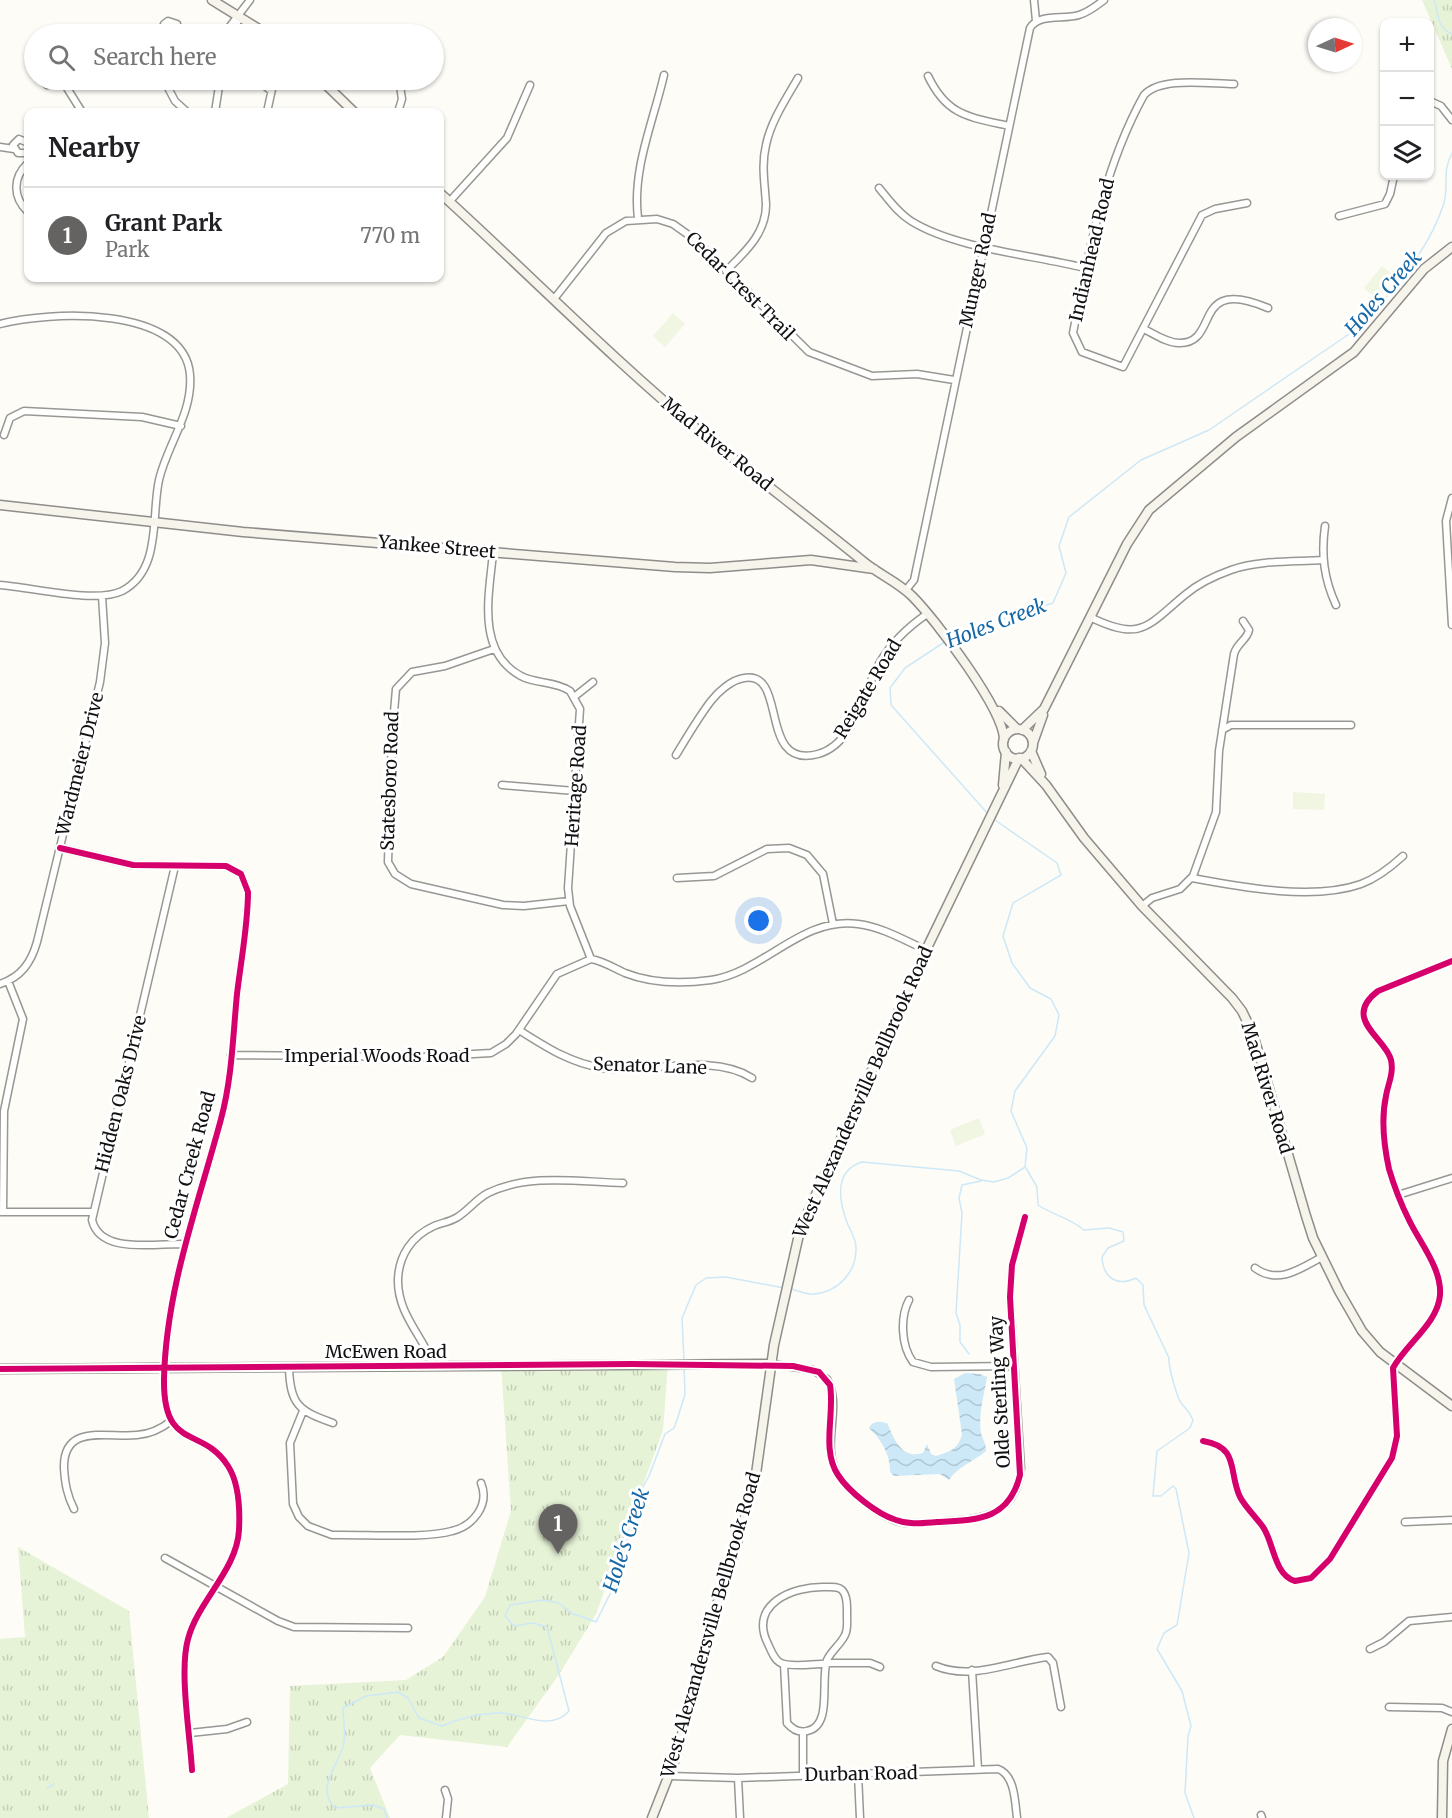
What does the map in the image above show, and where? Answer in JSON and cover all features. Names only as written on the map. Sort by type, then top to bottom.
[{"type":"street","points":[[212,0],[249,24]]},
{"type":"street","points":[[236,24],[250,0]]},
{"type":"street","points":[[1034,0],[1036,21],[1078,16],[1104,0]]},
{"type":"street","points":[[230,24],[238,18]]},
{"type":"street","name":"Munger Road","points":[[906,590],[914,580],[954,380],[1030,28],[1036,21]]},
{"type":"street","points":[[638,219],[636,197],[638,169],[664,75]]},
{"type":"street","points":[[928,76],[937,94],[957,112],[1009,126]]},
{"type":"street","points":[[726,271],[747,250],[760,231],[765,213],[762,171],[766,143],[774,122],[798,78]]},
{"type":"street","name":"Indianhead Road","points":[[1144,329],[1123,368],[1082,352],[1075,343],[1073,333],[1085,268],[1104,188],[1144,95],[1151,88],[1164,84],[1234,84]]},
{"type":"street","points":[[449,202],[507,138],[531,85]]},
{"type":"street","points":[[70,90],[80,108]]},
{"type":"street","points":[[169,90],[175,101],[183,108]]},
{"type":"street","points":[[331,90],[350,108]]},
{"type":"street","points":[[399,108],[402,99],[401,90]]},
{"type":"street","points":[[268,108],[271,91]]},
{"type":"street","points":[[216,108],[218,92]]},
{"type":"street","points":[[1434,103],[1441,106],[1452,120]]},
{"type":"street","points":[[14,149],[15,141],[19,138],[24,141]]},
{"type":"street","points":[[0,147],[24,154]]},
{"type":"street","points":[[24,168],[18,176],[16,187],[24,207]]},
{"type":"street","points":[[1339,216],[1385,204],[1390,195],[1393,180]]},
{"type":"street","points":[[879,188],[904,215],[924,228],[983,246],[1085,268]]},
{"type":"street","name":"Mad River Road","points":[[444,197],[702,433],[874,569],[906,590],[956,650],[1000,720],[1004,739]]},
{"type":"street","points":[[1247,203],[1215,208],[1202,215],[1144,329],[1168,341],[1183,343],[1198,334],[1210,312],[1223,300],[1240,298],[1268,308]]},
{"type":"street","name":"Cedar Crest Trail","points":[[554,299],[606,233],[620,224],[638,219],[665,220],[683,229],[809,352],[872,376],[917,374],[954,380]]},
{"type":"street","points":[[1031,748],[1044,709],[1090,617],[1136,527],[1154,505],[1236,437],[1349,356],[1369,336],[1424,269],[1452,247]]},
{"type":"street","points":[[0,324],[43,315],[132,323],[167,335],[184,353],[190,374],[181,426],[160,477],[150,556],[144,570],[129,586],[102,596],[0,585]]},
{"type":"street","points":[[4,435],[10,418],[24,411],[142,417],[181,426]]},
{"type":"street","points":[[1452,498],[1446,521],[1452,625]]},
{"type":"street","name":"Yankee Street","points":[[0,505],[154,523],[683,567],[811,560],[874,569]]},
{"type":"street","points":[[1324,526],[1323,560],[1327,582],[1336,605]]},
{"type":"street","points":[[493,553],[488,623],[494,650],[500,659],[521,676],[566,688],[574,697],[592,682]]},
{"type":"street","points":[[1090,617],[1117,629],[1142,628],[1160,618],[1188,592],[1228,571],[1249,566],[1323,560]]},
{"type":"street","name":"Wardmeier Drive","points":[[0,984],[8,981],[26,967],[34,953],[100,682],[105,643],[102,596]]},
{"type":"street","name":"Reigate Road","points":[[676,755],[716,695],[745,677],[755,678],[766,689],[781,740],[790,752],[806,756],[824,752],[838,742],[849,728],[877,668],[891,646],[927,614]]},
{"type":"street","points":[[1142,906],[1152,898],[1179,889],[1192,878],[1216,812],[1217,769],[1235,648],[1248,635],[1248,624],[1243,621]]},
{"type":"street","name":"Statesboro Road","points":[[494,650],[445,666],[412,672],[396,689],[393,704],[388,862],[395,874],[411,884],[504,905],[524,906],[569,901]]},
{"type":"street","name":"Heritage Road","points":[[574,697],[581,716],[569,901],[591,959]]},
{"type":"street","name":"Mad River Road","points":[[987,698],[1019,729]]},
{"type":"street","points":[[1004,739],[1009,732],[1019,729],[1044,709]]},
{"type":"street","points":[[1222,730],[1231,725],[1351,725]]},
{"type":"street","points":[[1019,729],[1031,737],[1031,748]]},
{"type":"street","name":"West Alexandersville Bellbrook Road","points":[[1000,794],[1006,770],[1004,739]]},
{"type":"street","name":"Mad River Road","points":[[1031,748],[1046,785]]},
{"type":"street","name":"West Alexandersville Bellbrook Road","points":[[652,1818],[669,1776],[715,1609],[744,1521],[756,1474],[772,1364],[789,1272],[805,1216],[981,833],[1020,758],[1031,748]]},
{"type":"street","points":[[1006,752],[1020,758]]},
{"type":"street","name":"Mad River Road","points":[[1020,758],[1046,785],[1084,838],[1142,906],[1242,1011],[1253,1034],[1305,1216],[1322,1257],[1362,1331],[1395,1365],[1452,1406]]},
{"type":"street","points":[[502,785],[575,791]]},
{"type":"street","name":"Cedar Creek Road","points":[[60,848],[133,865],[226,866],[237,871],[246,883],[248,898],[231,1055],[221,1118],[185,1244],[175,1288],[164,1368],[164,1398],[171,1421]]},
{"type":"street","points":[[677,878],[714,876],[767,849],[789,848],[807,855],[823,874],[833,924]]},
{"type":"street","points":[[1192,878],[1258,890],[1342,888],[1359,885],[1381,874],[1403,856]]},
{"type":"street","name":"Hidden Oaks Drive","points":[[92,1212],[175,866]]},
{"type":"street","points":[[591,959],[650,980],[677,983],[713,980],[744,970],[798,938],[833,924],[870,926],[926,950]]},
{"type":"street","name":"Imperial Woods Road","points":[[231,1055],[467,1056],[497,1050],[519,1030],[557,974],[591,959]]},
{"type":"street","points":[[1203,1441],[1218,1445],[1231,1457],[1240,1496],[1267,1535],[1283,1574],[1290,1580],[1305,1580],[1316,1574],[1330,1559],[1392,1458],[1397,1436],[1392,1378],[1395,1365],[1434,1314],[1440,1293],[1436,1271],[1398,1195],[1389,1168],[1383,1122],[1391,1063],[1388,1052],[1366,1025],[1365,1012],[1370,999],[1388,986],[1452,961]]},
{"type":"street","points":[[8,981],[23,1019],[2,1110],[1,1212],[92,1212],[97,1233],[111,1243],[185,1244]]},
{"type":"street","name":"Senator Lane","points":[[519,1030],[547,1048],[583,1064],[622,1069],[709,1067],[738,1071],[752,1078]]},
{"type":"street","points":[[1398,1195],[1452,1178]]},
{"type":"street","points":[[434,1366],[404,1312],[400,1298],[399,1263],[411,1242],[422,1233],[455,1219],[478,1199],[507,1186],[538,1180],[623,1183]]},
{"type":"street","name":"Olde Sterling Way","points":[[772,1364],[813,1370],[827,1379],[832,1394],[831,1456],[839,1477],[885,1515],[911,1523],[983,1518],[997,1512],[1010,1499],[1018,1485],[1021,1468],[1011,1277],[1024,1217]]},
{"type":"street","points":[[1255,1268],[1267,1274],[1281,1276],[1322,1257]]},
{"type":"street","points":[[909,1300],[903,1317],[905,1344],[913,1362],[931,1367],[1014,1366]]},
{"type":"street","name":"McEwen Road","points":[[0,1369],[772,1364]]},
{"type":"street","points":[[290,1367],[291,1391],[303,1411],[333,1423]]},
{"type":"street","points":[[303,1411],[290,1443],[292,1497],[299,1517],[316,1531],[332,1534],[451,1532],[465,1525],[481,1508],[485,1492],[481,1483]]},
{"type":"street","points":[[74,1509],[65,1484],[64,1458],[71,1443],[85,1436],[144,1434],[171,1421],[184,1434],[217,1454],[228,1465],[235,1481],[237,1541],[191,1630],[186,1650],[192,1770]]},
{"type":"street","points":[[1405,1522],[1452,1520]]},
{"type":"street","points":[[165,1558],[214,1587],[294,1627],[408,1628]]},
{"type":"street","points":[[784,1664],[786,1719],[793,1728],[803,1732],[816,1728],[823,1718],[826,1663],[846,1632],[846,1598],[837,1587],[796,1589],[782,1595],[773,1603],[764,1622],[764,1635],[775,1658],[784,1664],[826,1663],[870,1663],[880,1667]]},
{"type":"street","points":[[1370,1649],[1409,1622],[1452,1617]]},
{"type":"street","points":[[936,1666],[951,1671],[972,1670],[1048,1657],[1053,1663],[1061,1707]]},
{"type":"street","points":[[972,1670],[978,1769]]},
{"type":"street","points":[[1389,1707],[1442,1708],[1452,1712]]},
{"type":"street","points":[[190,1733],[227,1729],[247,1722]]},
{"type":"street","points":[[1442,1818],[1443,1761],[1452,1728]]},
{"type":"street","points":[[803,1732],[803,1775]]},
{"type":"street","name":"Durban Road","points":[[669,1776],[738,1778],[998,1769],[1008,1776],[1017,1818]]},
{"type":"street","points":[[858,1774],[860,1818]]},
{"type":"street","points":[[738,1778],[740,1818]]},
{"type":"street","points":[[445,1791],[448,1799],[446,1818]]},
{"type":"green space","points":[[1422,0],[1452,0],[1452,69],[1434,28],[1434,18],[1430,18]]},
{"type":"green space","points":[[1382,266],[1393,275],[1374,297],[1364,288]]},
{"type":"green space","points":[[673,313],[685,324],[665,347],[653,336]]},
{"type":"green space","points":[[1293,792],[1325,794],[1324,810],[1293,809]]},
{"type":"green space","points":[[979,1118],[985,1134],[956,1146],[950,1130]]},
{"type":"green space","points":[[668,1364],[663,1430],[596,1614],[560,1673],[507,1747],[400,1735],[370,1768],[390,1818],[226,1818],[288,1784],[290,1686],[406,1680],[443,1657],[485,1597],[511,1511],[501,1365]]},
{"type":"green space","points":[[18,1547],[129,1611],[149,1818],[0,1818],[0,1639],[25,1637]]},
{"type":"water","points":[[965,1373],[987,1377],[980,1419],[986,1451],[961,1468],[949,1480],[940,1474],[894,1476],[890,1472],[889,1460],[884,1448],[869,1428],[871,1425],[876,1422],[887,1423],[899,1446],[909,1453],[923,1453],[927,1444],[931,1454],[936,1456],[950,1451],[959,1443],[962,1434],[954,1379]]},
{"type":"waterway","points":[[1434,0],[1443,28],[1452,34]]},
{"type":"waterway","name":"Holes Creek","points":[[950,639],[967,630],[1053,603],[1066,573],[1059,546],[1069,517],[1141,460],[1209,430],[1352,332],[1392,290],[1427,241],[1445,199],[1446,173],[1452,153]]},
{"type":"waterway","name":"Holes Creek","points":[[946,641],[905,668],[890,688],[891,705],[989,815]]},
{"type":"waterway","name":"Holes Creek","points":[[792,1289],[809,1294],[823,1292],[839,1285],[850,1272],[856,1256],[856,1244],[842,1207],[841,1188],[846,1172],[853,1166],[862,1162],[959,1171],[981,1180],[994,1182],[1008,1178],[1025,1167],[1027,1148],[1011,1111],[1015,1091],[1055,1036],[1059,1015],[1051,999],[1030,988],[1012,963],[1003,936],[1013,903],[1061,875],[1057,863],[992,818]]},
{"type":"waterway","points":[[1026,1168],[1037,1187],[1038,1205],[1084,1230],[1109,1228],[1123,1232],[1124,1241],[1108,1248],[1102,1257],[1105,1270],[1112,1279],[1117,1281],[1129,1281],[1136,1278],[1143,1285],[1144,1305],[1169,1358],[1178,1397],[1193,1420],[1190,1428],[1157,1451],[1153,1496],[1161,1496],[1173,1486],[1176,1489],[1189,1553],[1177,1625],[1164,1633],[1157,1649],[1182,1691],[1191,1726],[1188,1736],[1185,1793],[1194,1818]]},
{"type":"waterway","points":[[969,1354],[960,1342],[960,1325],[956,1313],[962,1213],[959,1198],[962,1185],[981,1181]]},
{"type":"waterway","name":"Hole's Creek","points":[[684,1360],[682,1318],[696,1285],[706,1278],[726,1277],[784,1288]]},
{"type":"waterway","name":"Hole's Creek","points":[[387,1818],[384,1809],[373,1805],[335,1808],[329,1800],[327,1792],[330,1775],[344,1742],[343,1708],[366,1696],[398,1692],[408,1698],[419,1718],[442,1726],[482,1714],[506,1714],[544,1721],[561,1717],[569,1711],[547,1627],[533,1623],[514,1626],[505,1616],[510,1605],[543,1600],[559,1603],[571,1613],[596,1622],[613,1588],[627,1541],[631,1509],[649,1476],[665,1434],[674,1428],[678,1417],[685,1394],[684,1367]]},
{"type":"waterway","points":[[47,1788],[54,1784]]},
{"type":"cycle path","points":[[60,848],[133,865],[226,866],[241,874],[248,892],[246,930],[228,1088],[177,1280],[166,1346],[165,1402],[170,1418],[177,1428],[218,1453],[232,1473],[239,1505],[239,1530],[232,1559],[200,1612],[188,1639],[185,1685],[192,1770]]},
{"type":"cycle path","points":[[1203,1441],[1215,1444],[1228,1455],[1240,1497],[1263,1527],[1283,1572],[1295,1581],[1311,1578],[1330,1559],[1392,1458],[1397,1436],[1393,1368],[1434,1315],[1438,1305],[1440,1285],[1434,1266],[1406,1214],[1389,1169],[1383,1123],[1392,1065],[1387,1052],[1369,1028],[1364,1011],[1368,1001],[1378,991],[1452,961]]},
{"type":"cycle path","points":[[0,1369],[632,1364],[793,1366],[819,1372],[830,1385],[830,1454],[838,1475],[856,1495],[880,1513],[901,1522],[965,1520],[989,1515],[999,1510],[1015,1490],[1020,1475],[1010,1297],[1012,1265],[1025,1217]]},
{"type":"place","name":"Grant Park","points":[[558,1554]]}]
